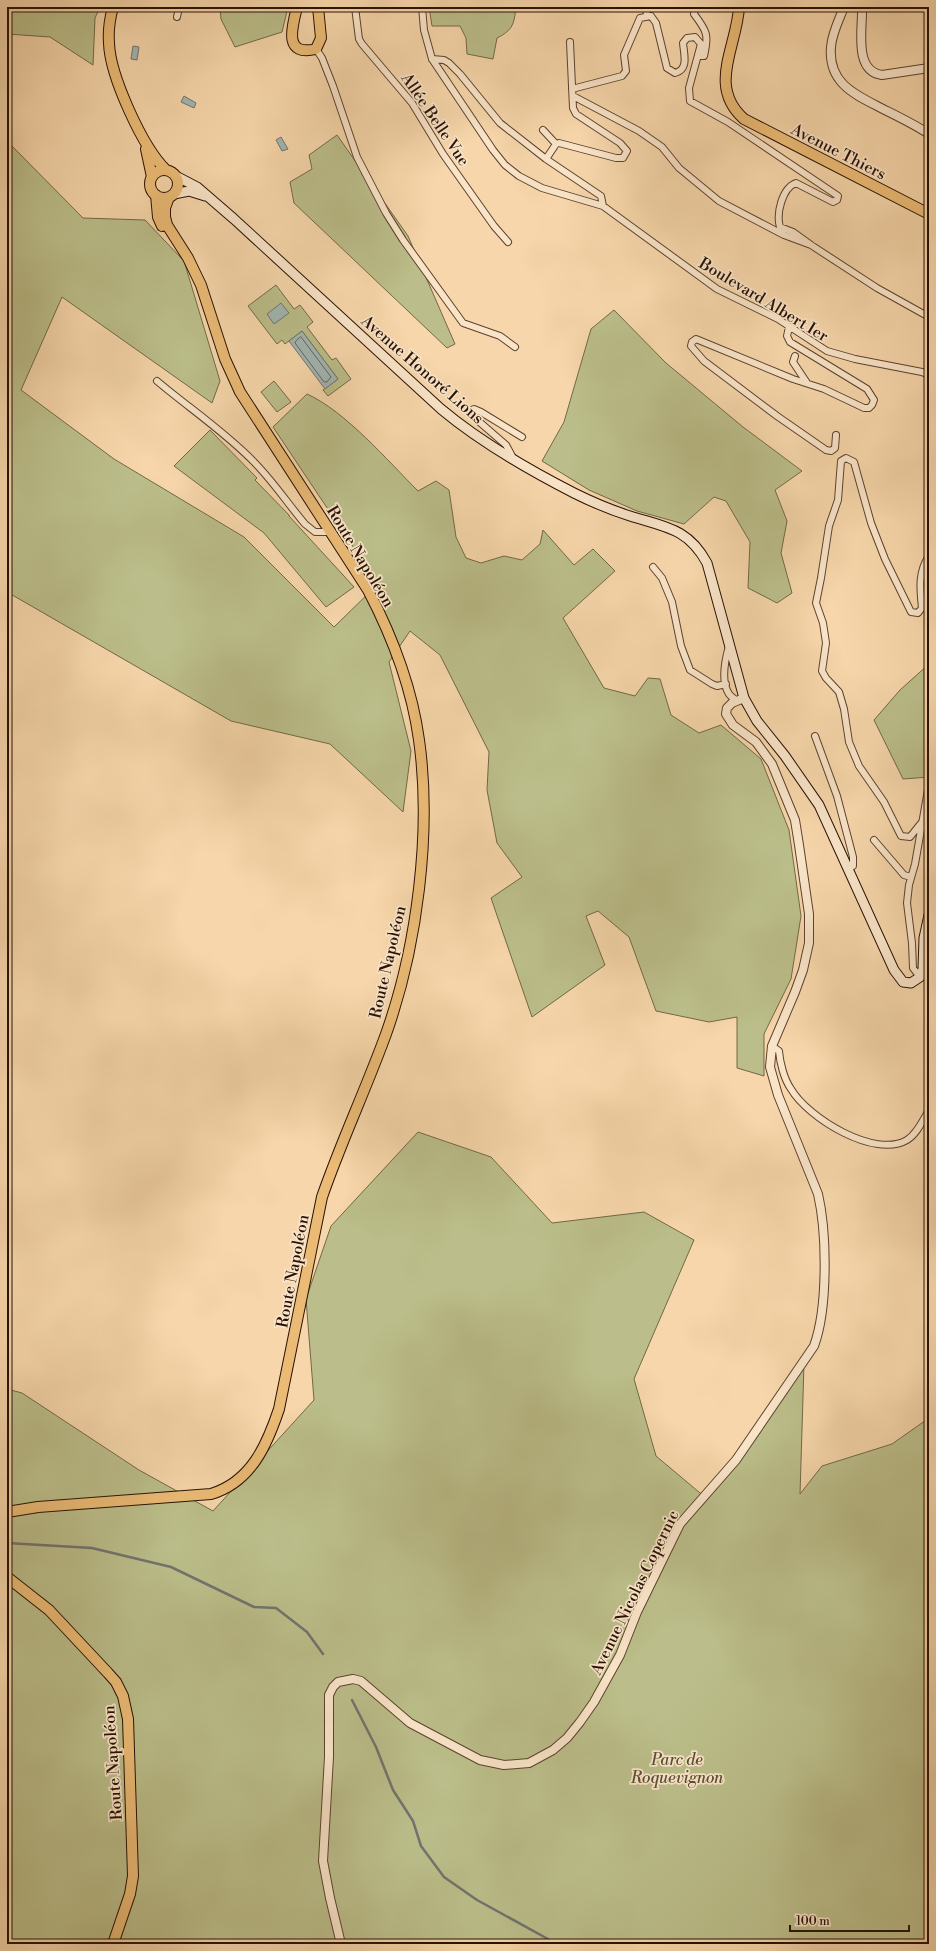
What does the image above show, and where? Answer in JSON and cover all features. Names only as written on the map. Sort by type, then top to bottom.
[{"type":"main road","points":[[114,7],[109,30],[108,44],[118,83],[141,134],[150,162],[152,177],[150,185],[156,195],[160,197],[172,196],[178,187],[176,176],[166,170],[157,160],[141,134]]},
{"type":"main road","points":[[297,7],[292,30],[294,44],[298,50],[305,52],[316,49],[321,38],[318,7]]},
{"type":"main road","name":"Avenue Thiers","points":[[739,7],[725,83],[728,98],[738,114],[744,119],[929,214]]},
{"type":"main road","points":[[152,177],[158,171],[166,170]]},
{"type":"main road","name":"Avenue Honoré Lions","points":[[176,176],[197,187],[234,219],[452,418],[513,458],[574,493],[612,510],[668,526],[692,540],[708,563],[729,645],[740,700],[785,756],[819,805],[900,979],[907,984],[915,982],[920,977]]},
{"type":"main road","name":"Avenue Honoré Lions","points":[[172,196],[189,191],[206,196]]},
{"type":"main road","name":"Route Napoléon","points":[[156,195],[158,217],[162,226],[180,246]]},
{"type":"main road","name":"Route Napoléon","points":[[7,1512],[38,1507],[192,1497],[217,1493],[238,1481],[254,1464],[269,1437],[283,1392],[322,1197],[386,1033],[402,978],[415,911],[422,842],[422,771],[419,739],[407,687],[379,611],[355,569],[252,414],[240,392],[225,359],[201,285],[167,225],[165,208],[172,196]]},
{"type":"main road","points":[[920,977],[923,969],[924,938],[929,915]]},
{"type":"main road","name":"Route Napoléon","points":[[7,1577],[50,1610],[108,1673],[119,1687],[125,1701],[128,1719],[133,1876],[130,1894],[113,1944]]},
{"type":"street","points":[[177,17],[179,7]]},
{"type":"street","name":"Allée Belle Vue","points":[[355,7],[359,39],[362,44],[412,103],[443,154],[494,226],[508,242]]},
{"type":"street","points":[[422,7],[424,30],[432,59],[469,116],[505,165],[526,181],[542,188],[603,206],[601,196],[546,159],[500,123],[460,74],[449,63],[444,60],[432,59]]},
{"type":"street","points":[[646,7],[647,16]]},
{"type":"street","points":[[695,7],[694,14],[706,29],[708,41],[704,56],[698,56]]},
{"type":"street","points":[[844,7],[831,48],[832,65],[840,82],[855,95],[929,134]]},
{"type":"street","points":[[862,7],[862,50],[864,61],[868,69],[874,74],[882,75],[929,68]]},
{"type":"street","points":[[572,89],[622,76],[626,72],[624,55],[640,18],[651,16],[656,23],[668,68],[670,71],[675,73],[680,71],[685,65],[682,43],[684,40],[695,37],[701,44],[689,88],[690,102],[728,122],[838,196],[837,200],[833,202],[796,183],[786,189],[778,219],[780,227],[793,232],[877,288],[929,317]]},
{"type":"street","points":[[546,159],[556,144],[564,143],[616,158],[623,158],[627,151],[625,147],[576,114],[573,108],[570,42]]},
{"type":"street","points":[[316,49],[322,58],[333,86],[357,157],[386,213],[403,240],[463,323],[500,336],[515,347]]},
{"type":"street","points":[[572,96],[639,131],[662,147],[679,168],[719,201],[784,235],[811,244]]},
{"type":"street","points":[[751,138],[758,126]]},
{"type":"street","points":[[543,130],[556,144]]},
{"type":"street","name":"Boulevard Albert Ier","points":[[603,206],[717,289],[756,307],[789,326],[827,351],[838,355],[922,372],[929,375]]},
{"type":"street","points":[[789,326],[787,336],[790,342],[867,389],[874,400],[872,405],[869,408],[864,408],[807,383],[793,379],[696,339],[692,342],[691,346],[693,351],[704,360],[777,416],[826,450],[831,451],[835,448],[836,434]]},
{"type":"street","points":[[795,356],[793,362],[807,383]]},
{"type":"street","points":[[157,381],[191,410],[212,424],[254,462],[305,524],[315,532],[331,532]]},
{"type":"street","points":[[513,458],[506,445],[476,419],[472,410],[474,409],[481,412],[522,437]]},
{"type":"street","points":[[922,822],[910,837],[902,836],[884,802],[858,766],[849,742],[844,709],[839,692],[826,678],[822,670],[826,643],[823,623],[816,603],[829,526],[838,500],[842,459],[846,458],[854,462],[871,523],[885,559],[911,612],[918,613],[922,608],[920,581],[924,563],[929,556]]},
{"type":"street","points":[[653,567],[662,578],[672,602],[682,646],[690,670],[717,686],[726,684]]},
{"type":"street","points":[[729,645],[726,657],[726,684],[729,694],[740,700]]},
{"type":"street","name":"Avenue Nicolas Copernic","points":[[341,1944],[323,1861],[329,1757],[329,1695],[333,1687],[344,1680],[353,1679],[361,1681],[410,1723],[480,1760],[491,1764],[504,1765],[528,1763],[553,1750],[567,1738],[594,1702],[620,1655],[637,1612],[680,1524],[736,1460],[814,1346],[818,1333],[823,1294],[825,1236],[822,1211],[818,1194],[773,1081],[770,1067],[772,1046],[803,970],[809,943],[809,914],[795,820],[765,753],[756,742],[729,720],[726,714],[727,708],[740,700]]},
{"type":"street","points":[[815,736],[837,796],[853,857],[853,866],[849,868]]},
{"type":"street","points":[[920,977],[913,968],[912,943],[907,903],[929,784]]},
{"type":"street","points":[[874,840],[904,875],[911,877]]},
{"type":"street","points":[[772,1046],[779,1051],[780,1062],[790,1089],[808,1110],[832,1128],[867,1142],[883,1145],[897,1144],[908,1140],[914,1134],[929,1110]]},
{"type":"green space","points":[[7,7],[100,7],[95,18],[93,65],[50,37],[7,34]]},
{"type":"green space","points":[[220,7],[288,7],[282,32],[235,47],[221,19]]},
{"type":"green space","points":[[429,7],[516,7],[512,26],[497,38],[493,59],[467,54],[466,38],[460,26],[432,26]]},
{"type":"green space","points":[[337,135],[408,236],[455,344],[447,348],[294,203],[290,182],[312,169],[309,155]]},
{"type":"green space","points":[[7,139],[8,142],[83,218],[145,220],[184,261],[220,381],[212,403],[62,297],[21,390],[114,459],[244,537],[334,627],[378,584],[273,427],[307,394],[336,412],[351,424],[418,491],[436,481],[449,490],[456,537],[466,558],[481,563],[504,556],[522,560],[540,544],[543,530],[574,565],[593,549],[615,571],[563,618],[604,688],[635,696],[648,678],[660,679],[671,715],[699,733],[721,725],[761,759],[789,830],[801,916],[791,979],[764,1034],[764,1076],[737,1068],[737,1017],[709,1022],[656,1011],[629,937],[598,911],[586,916],[605,965],[532,1017],[491,898],[522,877],[497,843],[487,790],[489,752],[440,655],[410,631],[389,662],[411,751],[403,812],[330,744],[231,721],[7,592]]},
{"type":"green space","points":[[276,285],[294,309],[300,305],[313,322],[307,327],[332,360],[336,358],[351,379],[328,396],[323,390],[338,379],[302,331],[285,344],[282,340],[277,344],[248,306]]},
{"type":"green space","points":[[614,310],[666,363],[743,427],[802,471],[775,490],[787,521],[781,553],[792,593],[777,603],[748,588],[750,542],[726,501],[714,497],[684,524],[637,511],[589,490],[542,461],[564,422],[591,329]]},
{"type":"green space","points":[[274,381],[291,402],[277,412],[261,392]]},
{"type":"green space","points":[[210,430],[257,478],[255,480],[354,587],[326,607],[264,533],[174,466]]},
{"type":"green space","points":[[929,664],[929,777],[903,779],[874,720],[900,690]]},
{"type":"green space","name":"Parc de Roquevignon","points":[[418,1132],[491,1157],[552,1223],[644,1212],[694,1240],[634,1379],[656,1456],[706,1498],[804,1364],[800,1494],[822,1466],[892,1444],[929,1418],[929,1944],[7,1944],[7,1389],[22,1393],[139,1470],[213,1511],[314,1400],[306,1299],[331,1226]]},
{"type":"water","points":[[133,46],[139,47],[137,60],[131,59]]},
{"type":"water","points":[[184,96],[196,103],[194,108],[181,102]]},
{"type":"water","points":[[281,137],[288,149],[282,151],[276,140]]},
{"type":"water","points":[[281,303],[289,313],[274,324],[267,314]]},
{"type":"water","points":[[302,331],[338,379],[325,389],[289,341]]},
{"type":"waterway","points":[[7,1543],[92,1548],[171,1567],[254,1607],[276,1608],[307,1632],[323,1654]]},
{"type":"waterway","points":[[352,1700],[376,1747],[393,1790],[413,1821],[421,1846],[444,1877],[477,1900],[557,1944]]}]
